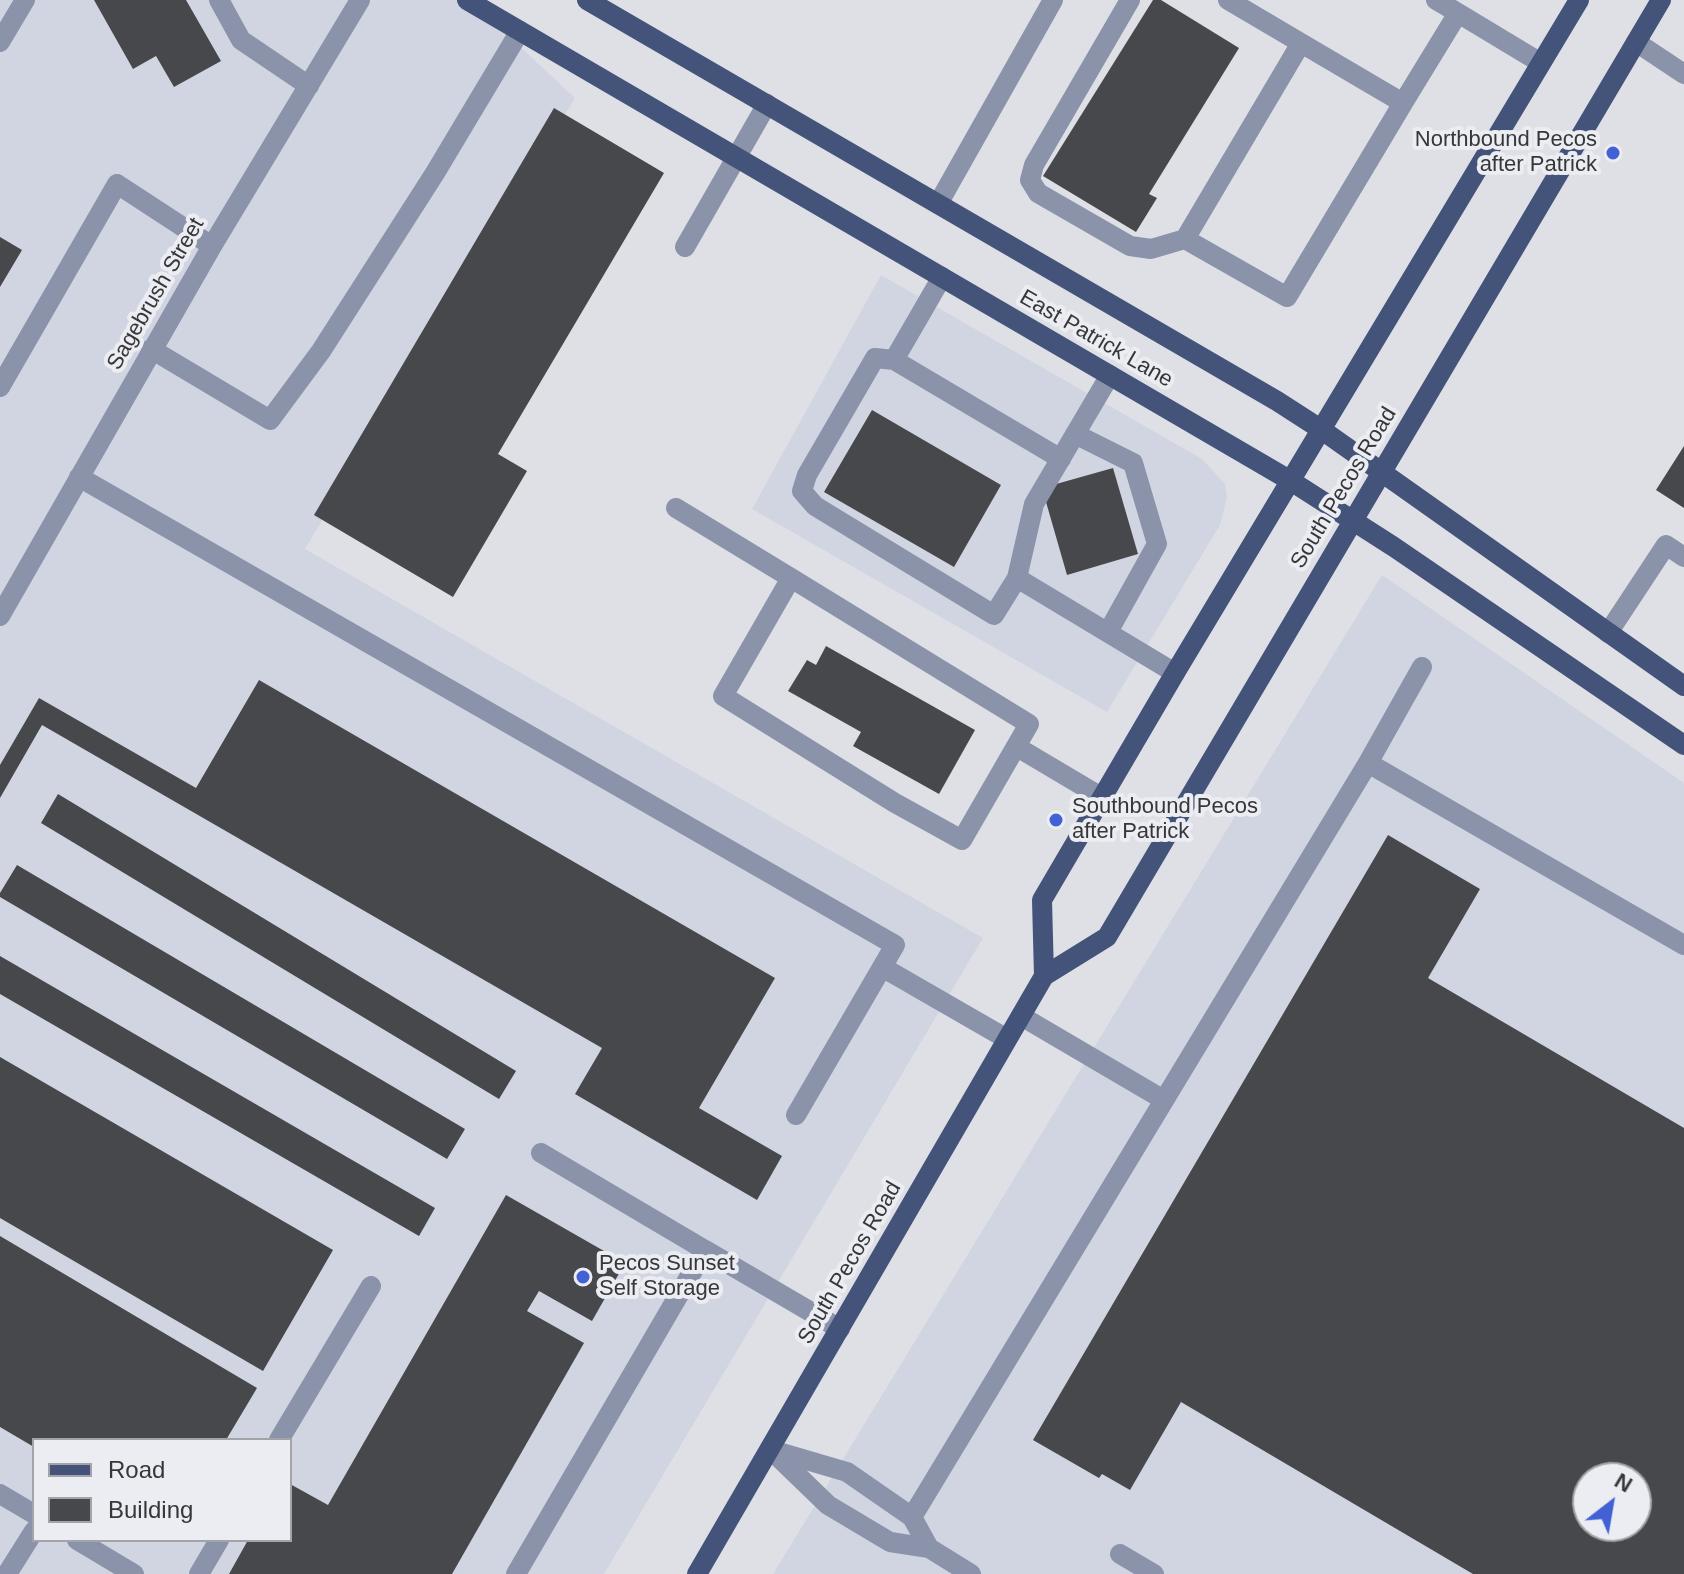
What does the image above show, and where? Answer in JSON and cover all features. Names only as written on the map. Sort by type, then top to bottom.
[{"type":"main road","name":"East Patrick Lane","points":[[467,0],[1291,481],[1684,745]]},
{"type":"main road","name":"East Patrick Lane","points":[[587,0],[1277,401],[1684,686]]},
{"type":"main road","points":[[1044,976],[1042,900],[1579,0]]},
{"type":"main road","name":"South Pecos Road","points":[[697,1574],[1044,976],[1107,937],[1661,0]]},
{"type":"street","points":[[0,42],[25,0]]},
{"type":"street","points":[[219,0],[241,40],[309,86]]},
{"type":"street","name":"Sagebrush Street","points":[[0,616],[151,349],[360,0]]},
{"type":"street","points":[[938,204],[1053,0]]},
{"type":"street","points":[[1130,0],[1034,165],[1030,180],[1038,193],[1130,246],[1151,249],[1185,239],[1301,43]]},
{"type":"street","points":[[1228,0],[1403,103]]},
{"type":"street","points":[[1436,0],[1541,63]]},
{"type":"street","points":[[1185,239],[1287,297],[1458,13]]},
{"type":"street","points":[[151,349],[270,420],[354,300],[520,31]]},
{"type":"street","points":[[1636,42],[1684,74]]},
{"type":"street","points":[[685,247],[767,104]]},
{"type":"street","points":[[0,387],[117,184],[212,246]]},
{"type":"street","points":[[894,360],[942,277]]},
{"type":"street","points":[[1061,459],[894,360],[875,358],[807,475],[802,491],[815,506],[994,615],[1017,578],[1034,504],[1061,459],[1110,375]]},
{"type":"street","points":[[1075,434],[1133,463],[1157,544],[1108,632]]},
{"type":"street","points":[[79,477],[895,945],[796,1115]]},
{"type":"street","points":[[676,508],[791,578],[1029,724],[962,840],[895,803],[723,696],[791,578]]},
{"type":"street","points":[[1608,633],[1666,545],[1684,557]]},
{"type":"street","points":[[1017,578],[1175,673]]},
{"type":"street","points":[[912,1517],[1368,763],[1422,667]]},
{"type":"street","points":[[1017,747],[1103,798]]},
{"type":"street","points":[[1368,763],[1684,945]]},
{"type":"street","points":[[882,967],[1007,1039]]},
{"type":"street","points":[[1021,1016],[1164,1100]]},
{"type":"street","points":[[541,1153],[840,1329]]},
{"type":"street","points":[[516,1574],[705,1250]]},
{"type":"street","points":[[280,1438],[371,1286]]},
{"type":"street","points":[[770,1449],[847,1472],[912,1517],[929,1548]]},
{"type":"street","points":[[770,1449],[828,1505],[890,1542],[929,1548],[971,1574]]},
{"type":"street","points":[[0,1494],[32,1513]]},
{"type":"street","points":[[7,1574],[32,1534]]},
{"type":"street","points":[[80,1542],[134,1574]]},
{"type":"street","points":[[199,1574],[218,1542]]},
{"type":"street","points":[[1120,1554],[1154,1574]]},
{"type":"shaded area","points":[[0,0],[470,0],[575,98],[305,549],[983,938],[604,1574],[0,1574]]},
{"type":"shaded area","points":[[881,275],[1202,459],[1225,484],[1227,497],[1220,525],[1107,712],[752,509]]},
{"type":"shaded area","points":[[1382,575],[1684,783],[1684,1574],[773,1574]]},
{"type":"building","points":[[94,0],[186,0],[221,61],[174,87],[156,56],[133,69]]},
{"type":"building","points":[[1153,0],[1161,0],[1239,48],[1149,194],[1157,198],[1136,232],[1043,176]]},
{"type":"building","points":[[554,108],[664,173],[498,454],[527,471],[453,597],[314,515]]},
{"type":"building","points":[[0,237],[22,250],[0,287]]},
{"type":"building","points":[[872,410],[1001,485],[954,567],[824,492]]},
{"type":"building","points":[[1684,446],[1684,508],[1656,490]]},
{"type":"building","points":[[1113,468],[1138,554],[1067,575],[1042,488]]},
{"type":"building","points":[[826,646],[975,730],[939,794],[853,746],[861,732],[788,691],[807,660],[816,665]]},
{"type":"building","points":[[259,680],[775,978],[699,1108],[782,1156],[757,1200],[575,1094],[602,1048],[42,725],[0,798],[0,765],[39,698],[196,788]]},
{"type":"building","points":[[58,794],[516,1071],[499,1099],[41,823]]},
{"type":"building","points":[[1388,835],[1480,889],[1428,978],[1684,1128],[1684,1574],[1473,1574],[1181,1402],[1130,1490],[1102,1474],[1099,1478],[1033,1440]]},
{"type":"building","points":[[17,865],[465,1129],[447,1159],[0,897]]},
{"type":"building","points":[[0,956],[435,1208],[419,1236],[0,994]]},
{"type":"building","points":[[0,1057],[333,1250],[263,1371],[0,1218]]},
{"type":"building","points":[[506,1195],[625,1263],[592,1321],[539,1291],[527,1311],[584,1343],[452,1574],[229,1574],[247,1542],[292,1542],[292,1485],[328,1505]]},
{"type":"building","points":[[0,1236],[257,1388],[227,1438],[32,1438],[32,1446],[0,1427]]},
{"type":"place","name":"Northbound Pecos after Patrick","points":[[1613,153]]},
{"type":"place","name":"Southbound Pecos after Patrick","points":[[1056,820]]},
{"type":"place","name":"Pecos Sunset Self Storage","points":[[583,1277]]}]
